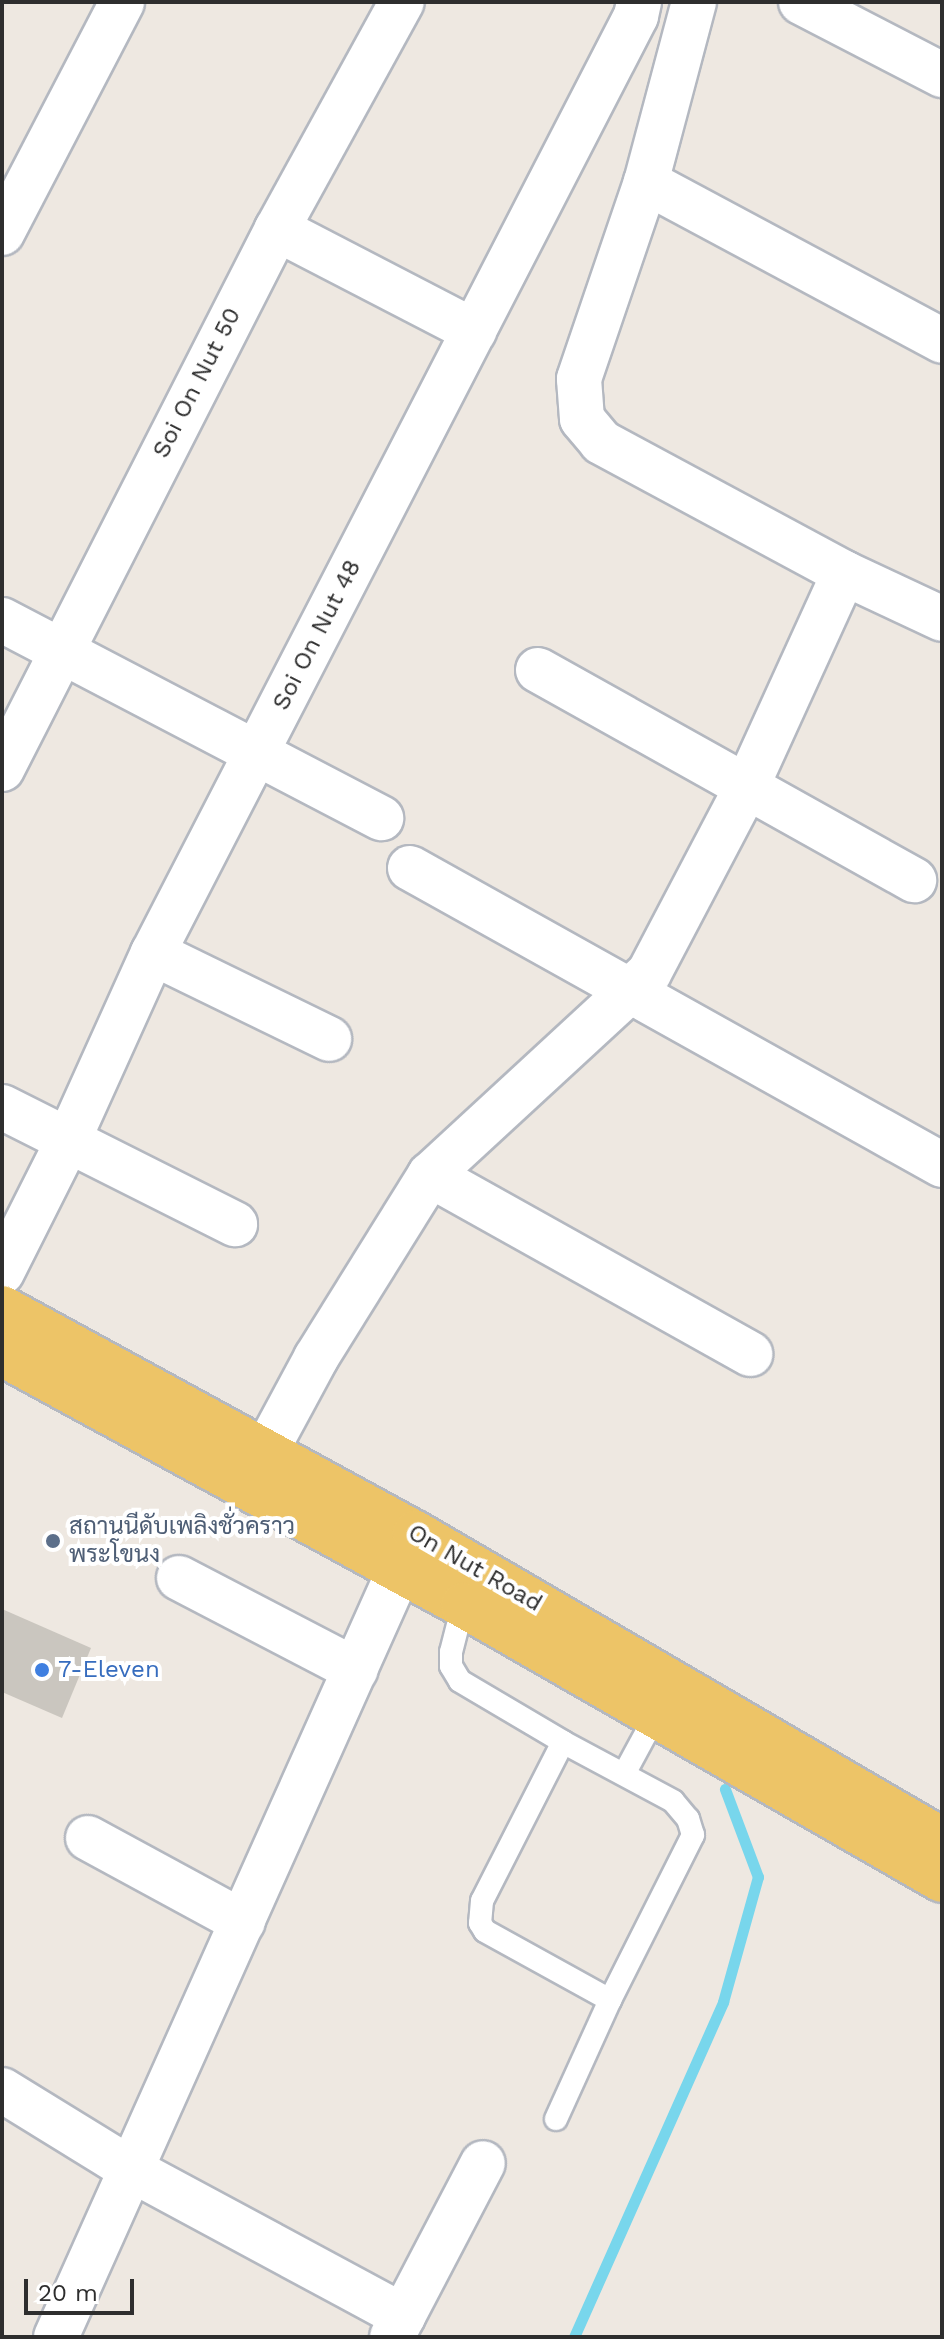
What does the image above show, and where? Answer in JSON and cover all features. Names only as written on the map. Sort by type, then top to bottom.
[{"type":"main road","name":"On Nut Road","points":[[4,1315],[256,1470],[942,1840]]},
{"type":"main road","name":"On Nut Road","points":[[407,1552],[463,1605],[657,1713],[942,1880]]},
{"type":"street","points":[[2,233],[122,2]]},
{"type":"street","name":"Soi On Nut 50","points":[[2,769],[277,229],[402,2]]},
{"type":"street","name":"Soi On Nut 48","points":[[4,1315],[68,1141],[153,953],[636,16],[639,2]]},
{"type":"street","points":[[694,2],[646,182],[579,379],[582,419],[601,442],[844,573],[942,619]]},
{"type":"street","points":[[801,2],[942,75]]},
{"type":"street","points":[[646,182],[942,341]]},
{"type":"street","points":[[277,229],[474,331]]},
{"type":"street","points":[[256,1470],[316,1358],[430,1175],[649,973],[747,786],[844,573]]},
{"type":"street","points":[[2,620],[381,818]]},
{"type":"street","points":[[538,670],[914,880]]},
{"type":"street","points":[[410,868],[942,1165]]},
{"type":"street","points":[[153,953],[329,1039]]},
{"type":"street","points":[[2,1107],[235,1224]]},
{"type":"street","points":[[430,1175],[750,1354]]},
{"type":"street","points":[[56,2337],[407,1552]]},
{"type":"street","points":[[179,1578],[356,1670]]},
{"type":"street","points":[[88,1838],[243,1922]]},
{"type":"street","points":[[2,2090],[398,2327],[483,2163]]},
{"type":"lane","points":[[463,1605],[451,1652],[451,1666],[460,1681],[681,1808],[693,1835],[610,2000],[556,2119]]},
{"type":"lane","points":[[624,1774],[657,1713]]},
{"type":"lane","points":[[563,1742],[482,1901],[480,1923],[485,1931],[610,2000]]},
{"type":"building","name":"7-Eleven","points":[[2,1609],[91,1648],[62,1718],[2,1692]]},
{"type":"waterway","points":[[574,2337],[723,2002],[758,1877],[725,1789]]},
{"type":"place","name":"สถานนีดับเพลิงชั่วคราว พระโขนง","points":[[53,1541]]},
{"type":"place","name":"7-Eleven","points":[[42,1670]]}]
